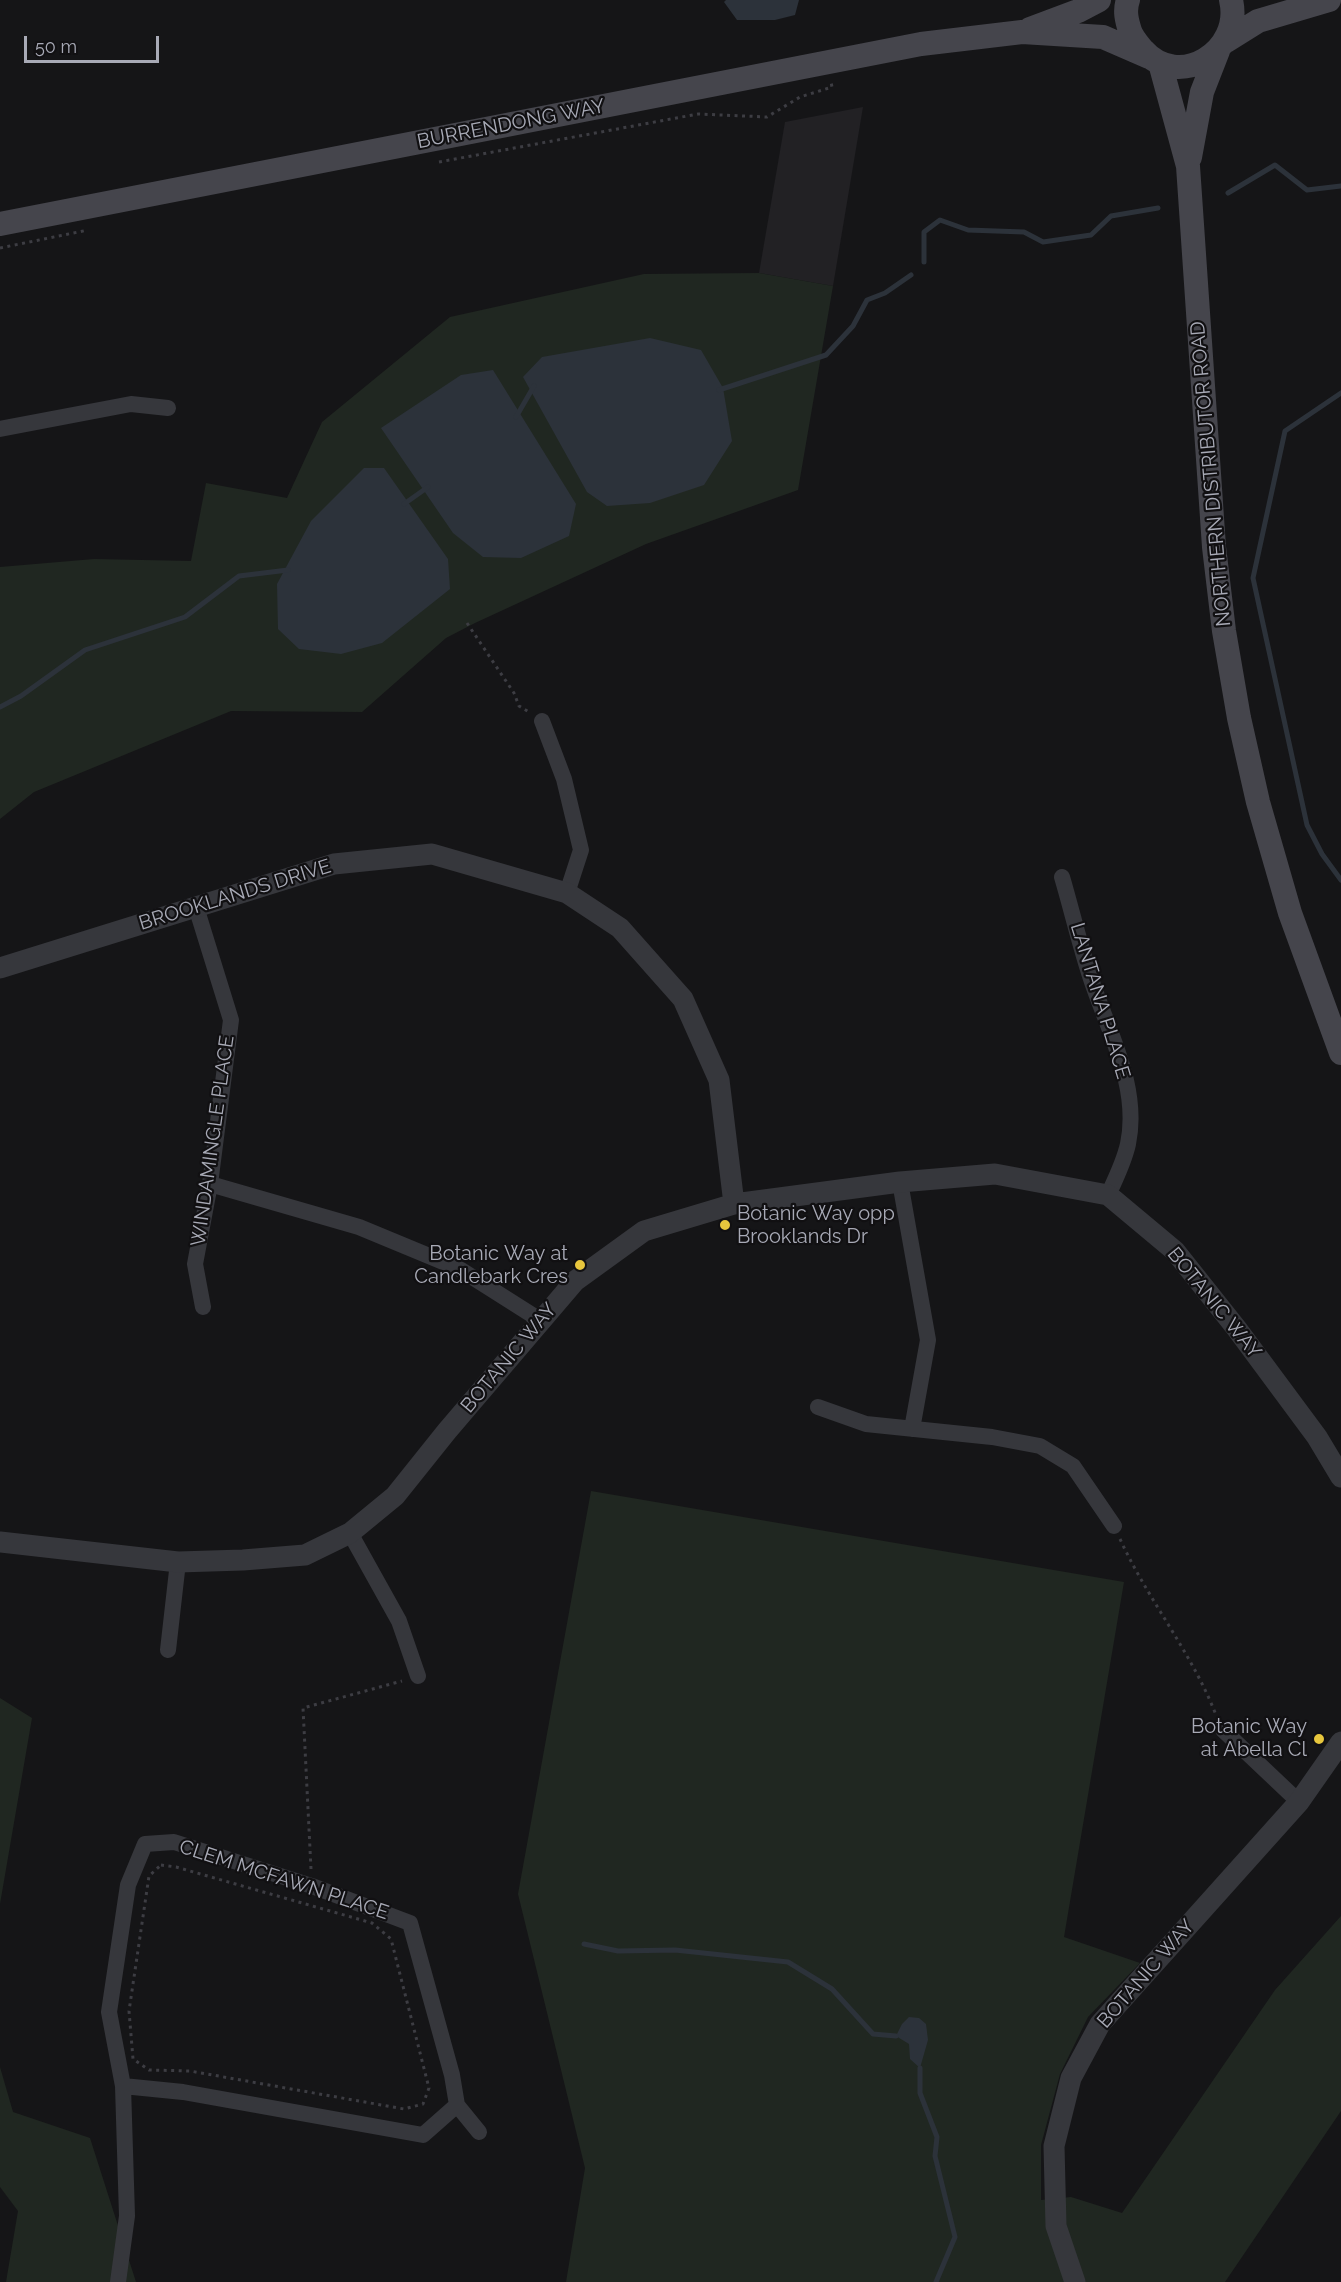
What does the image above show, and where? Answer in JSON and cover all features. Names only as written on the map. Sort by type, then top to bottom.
[{"type":"main road","name":"BURRENDONG WAY","points":[[1022,32],[1078,11],[1099,0]]},
{"type":"main road","points":[[1128,0],[1126,19],[1132,38],[1154,60]]},
{"type":"main road","name":"NORTHERN DISTRIBUTOR ROAD","points":[[1188,166],[1202,92],[1233,23],[1231,0]]},
{"type":"main road","points":[[1222,46],[1258,21],[1329,0]]},
{"type":"main road","name":"BURRENDONG WAY","points":[[0,224],[921,44],[1022,32],[1103,37],[1154,60],[1175,66],[1190,66],[1203,61],[1222,46]]},
{"type":"main road","name":"NORTHERN DISTRIBUTOR ROAD","points":[[1154,60],[1188,166],[1214,547],[1227,653],[1241,729],[1276,868],[1302,950],[1341,1053]]},
{"type":"street","points":[[0,429],[131,404],[168,408]]},
{"type":"street","points":[[542,721],[564,779],[581,850],[567,892]]},
{"type":"street","name":"BROOKLANDS DRIVE","points":[[0,968],[334,864],[432,854],[567,892],[620,928],[683,999],[719,1080],[734,1204]]},
{"type":"street","name":"LANTANA PLACE","points":[[1062,877],[1091,978],[1125,1073],[1130,1105],[1128,1141],[1122,1165],[1108,1195]]},
{"type":"street","name":"WINDAMINGLE PLACE","points":[[196,907],[231,1020],[210,1184],[195,1264],[203,1307]]},
{"type":"street","name":"BOTANIC WAY","points":[[0,1542],[178,1562],[305,1555],[350,1533],[395,1496],[540,1320],[575,1281],[644,1231],[734,1204],[900,1182],[995,1174],[1108,1195],[1175,1251],[1304,1419],[1341,1477]]},
{"type":"street","points":[[900,1182],[928,1340],[912,1429]]},
{"type":"street","points":[[210,1184],[370,1232],[458,1268],[540,1320]]},
{"type":"street","points":[[818,1407],[866,1424],[992,1437],[1040,1446],[1073,1466],[1114,1526]]},
{"type":"street","points":[[350,1533],[399,1621],[418,1676]]},
{"type":"street","points":[[168,1650],[178,1562]]},
{"type":"street","points":[[1222,1730],[1299,1802]]},
{"type":"street","name":"BOTANIC WAY","points":[[1075,2282],[1056,2226],[1054,2146],[1071,2078],[1100,2024],[1299,1802],[1341,1742]]},
{"type":"street","name":"CLEM MCFAWN PLACE","points":[[118,2282],[127,2216],[123,2086],[109,2013],[128,1885],[145,1844],[174,1842],[312,1886],[410,1923],[452,2075],[457,2106]]},
{"type":"street","points":[[123,2086],[183,2092],[423,2134],[457,2106],[479,2132]]},
{"type":"path","points":[[431,163],[698,114],[766,117],[800,97],[832,87],[827,63]]},
{"type":"path","points":[[0,248],[94,229]]},
{"type":"path","points":[[467,623],[514,693],[519,705]]},
{"type":"path","points":[[1114,1526],[1137,1575],[1207,1692],[1222,1730]]},
{"type":"path","points":[[310,1852],[303,1708],[418,1676]]},
{"type":"path","points":[[161,1865],[176,1867],[372,1923],[391,1939],[429,2088],[423,2104],[404,2109],[190,2071],[149,2070],[133,2060],[129,2011],[149,1876],[161,1865]]},
{"type":"shaded area","points":[[726,0],[799,0],[795,15],[775,20],[737,20],[724,2]]},
{"type":"shaded area","points":[[863,107],[833,286],[759,273],[785,122]]},
{"type":"shaded area","points":[[759,273],[833,286],[798,490],[646,544],[475,623],[446,638],[362,712],[231,711],[34,792],[0,819],[0,567],[94,559],[191,561],[206,483],[287,498],[322,422],[450,317],[644,274]]},
{"type":"shaded area","points":[[650,338],[701,350],[723,388],[732,441],[704,485],[650,503],[607,506],[587,492],[523,377],[542,357]]},
{"type":"shaded area","points":[[493,370],[576,504],[569,536],[521,558],[483,557],[453,533],[381,428],[461,375]]},
{"type":"shaded area","points":[[364,468],[384,468],[448,559],[450,589],[382,643],[341,654],[299,649],[278,629],[277,584],[311,521]]},
{"type":"shaded area","points":[[591,1491],[1124,1582],[1064,1937],[1140,1963],[1088,2017],[1060,2074],[1041,2145],[1041,2200],[1071,2197],[1122,2213],[1275,1990],[1341,1916],[1341,2111],[1225,2282],[566,2282],[585,2168],[518,1894]]},
{"type":"shaded area","points":[[0,1698],[32,1718],[0,1904]]},
{"type":"shaded area","points":[[909,2017],[919,2018],[926,2024],[928,2040],[920,2068],[910,2059],[909,2044],[896,2036],[902,2024]]},
{"type":"shaded area","points":[[0,2067],[13,2112],[90,2138],[136,2282],[6,2282],[18,2211],[0,2187]]},
{"type":"waterway","points":[[1228,193],[1275,165],[1307,190],[1341,186]]},
{"type":"waterway","points":[[924,262],[924,232],[940,220],[968,230],[1024,232],[1043,242],[1091,235],[1111,216],[1158,208]]},
{"type":"waterway","points":[[719,390],[826,355],[853,326],[867,300],[885,293],[911,275]]},
{"type":"waterway","points":[[516,417],[534,386]]},
{"type":"waterway","points":[[1341,393],[1285,431],[1253,578],[1307,825],[1322,854],[1341,880]]},
{"type":"waterway","points":[[404,504],[428,487]]},
{"type":"waterway","points":[[0,707],[21,696],[85,650],[185,617],[239,576],[288,570]]},
{"type":"waterway","points":[[584,1944],[618,1951],[675,1950],[788,1962],[832,1989],[873,2034],[896,2036]]},
{"type":"waterway","points":[[920,2068],[920,2093],[937,2137],[935,2156],[955,2237],[936,2282]]},
{"type":"place","name":"Botanic Way opp Brooklands Dr","points":[[725,1225]]},
{"type":"place","name":"Botanic Way at Candlebark Cres","points":[[580,1265]]},
{"type":"place","name":"Botanic Way at Abella Cl","points":[[1319,1739]]}]
